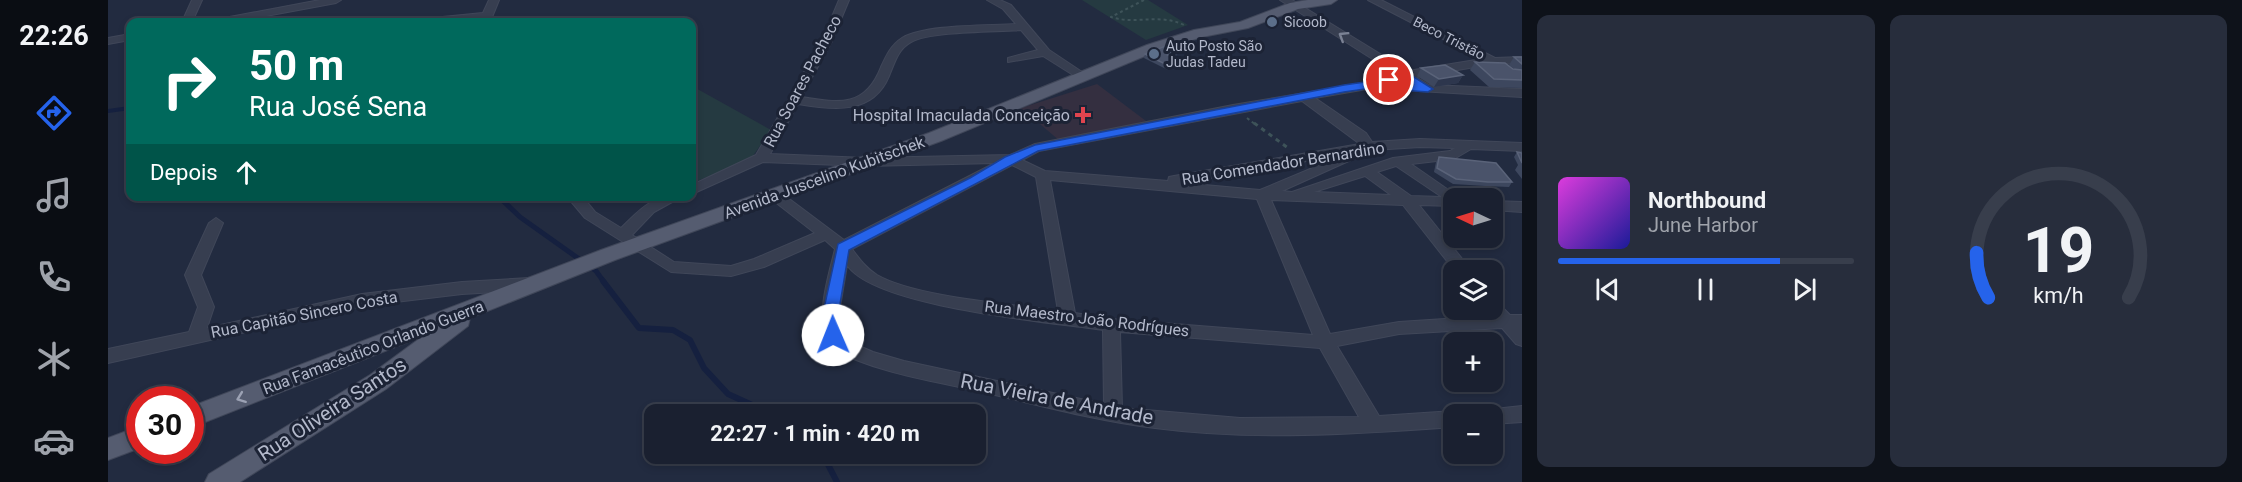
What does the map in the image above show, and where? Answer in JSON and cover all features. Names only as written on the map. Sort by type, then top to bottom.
[{"type":"main road","name":"Avenida Juscelino Kubitschek","points":[[547,280],[608,255],[935,137],[1152,48],[1199,33],[1243,25],[1290,3],[1331,0]]},
{"type":"main road","name":"Rua Famacêutico Orlando Guerra","points":[[204,413],[547,280]]},
{"type":"main road","name":"Rua Oliveira Santos","points":[[218,482],[378,382],[472,309]]},
{"type":"main road","points":[[108,449],[126,442]]},
{"type":"street","points":[[189,18],[197,0]]},
{"type":"street","points":[[276,18],[281,0]]},
{"type":"street","points":[[241,18],[336,0]]},
{"type":"street","points":[[486,18],[494,0]]},
{"type":"street","points":[[843,3],[858,0]]},
{"type":"street","points":[[992,0],[1007,7],[1045,52],[1082,76]]},
{"type":"street","name":"Beco Tristão","points":[[1372,0],[1493,61]]},
{"type":"street","name":"Rua Soares Pacheco","points":[[696,188],[761,158],[795,100],[843,3]]},
{"type":"street","points":[[1290,3],[1428,89]]},
{"type":"street","points":[[795,100],[828,105],[863,100],[872,95],[898,44],[907,38],[921,34],[1025,27]]},
{"type":"street","points":[[108,41],[126,39]]},
{"type":"street","points":[[1012,60],[1045,52]]},
{"type":"street","points":[[843,247],[975,181],[1009,159],[1035,148],[1233,109],[1372,85],[1406,75],[1493,61],[1522,60]]},
{"type":"street","points":[[1449,68],[1478,91]]},
{"type":"street","points":[[1372,85],[1522,93]]},
{"type":"street","points":[[1303,96],[1361,136],[1369,146],[1366,150],[1262,195],[1325,342],[1374,425]]},
{"type":"street","points":[[1290,196],[1398,161],[1454,155],[1469,144]]},
{"type":"street","name":"Rua Comendador Bernardino","points":[[1152,183],[1369,146],[1469,144],[1522,147]]},
{"type":"street","name":"Rua Comendador Bernardino","points":[[761,158],[866,162],[1009,159],[1042,175],[1152,183],[1262,195],[1443,201]]},
{"type":"street","points":[[1398,161],[1443,193]]},
{"type":"street","points":[[1366,171],[1407,200],[1455,260]]},
{"type":"street","points":[[1042,175],[1067,317]]},
{"type":"street","name":"Rua Maestro João Rodrígues","points":[[775,195],[843,247],[858,269],[874,280],[910,293],[1111,325],[1325,342],[1399,328],[1513,321]]},
{"type":"street","points":[[578,201],[590,215],[671,267],[731,271],[759,263],[826,234]]},
{"type":"street","points":[[623,235],[650,209],[666,201]]},
{"type":"street","points":[[1503,206],[1522,207]]},
{"type":"street","points":[[195,335],[206,307],[193,275],[216,223]]},
{"type":"street","name":"Rua Vieira de Andrade","points":[[843,247],[832,304],[833,335],[836,344],[911,369],[1113,414],[1239,426],[1374,425],[1443,420]]},
{"type":"street","name":"Rua Capitão Sincero Costa","points":[[108,356],[362,300],[547,280]]},
{"type":"street","points":[[462,288],[472,309]]},
{"type":"street","points":[[1513,321],[1522,339]]},
{"type":"street","points":[[1111,325],[1113,414]]},
{"type":"street","points":[[1503,415],[1522,414]]},
{"type":"path","points":[[1144,0],[1111,17],[1171,19],[1199,33]]},
{"type":"path","points":[[1233,109],[1299,157]]},
{"type":"shaded area","points":[[1082,0],[1148,0],[1188,25],[1146,40]]},
{"type":"shaded area","name":"Hospital Imaculada Conceição","points":[[1097,84],[1146,121],[1060,141],[1021,108]]},
{"type":"shaded area","points":[[696,88],[771,130],[750,160],[696,181]]},
{"type":"building","points":[[1168,45],[1179,51],[1168,55],[1181,61],[1169,66],[1145,54]]},
{"type":"building","points":[[1514,57],[1522,57],[1522,64]]},
{"type":"building","points":[[1475,62],[1505,63],[1513,69],[1522,70],[1522,80],[1494,79]]},
{"type":"building","points":[[1445,65],[1463,75],[1439,79],[1421,68]]},
{"type":"building","points":[[1517,152],[1522,153],[1522,163]]},
{"type":"building","points":[[1439,157],[1496,163],[1512,182],[1456,179],[1437,168]]},
{"type":"waterway","points":[[108,111],[126,109]]},
{"type":"waterway","points":[[503,201],[520,217],[596,271],[604,282]]},
{"type":"waterway","points":[[603,281],[639,328],[673,330],[690,340],[704,368],[728,394],[750,404]]},
{"type":"waterway","points":[[828,464],[837,482]]},
{"type":"place","name":"Sicoob","points":[[1272,22]]},
{"type":"place","name":"Auto Posto São Judas Tadeu","points":[[1154,54]]},
{"type":"place","name":"Hospital Imaculada Conceição","points":[[1083,115]]},
{"type":"route","points":[[833,335],[832,304],[843,247],[975,181],[1009,159],[1035,148],[1344,88],[1372,85],[1428,89],[1406,75],[1389,80]]}]
